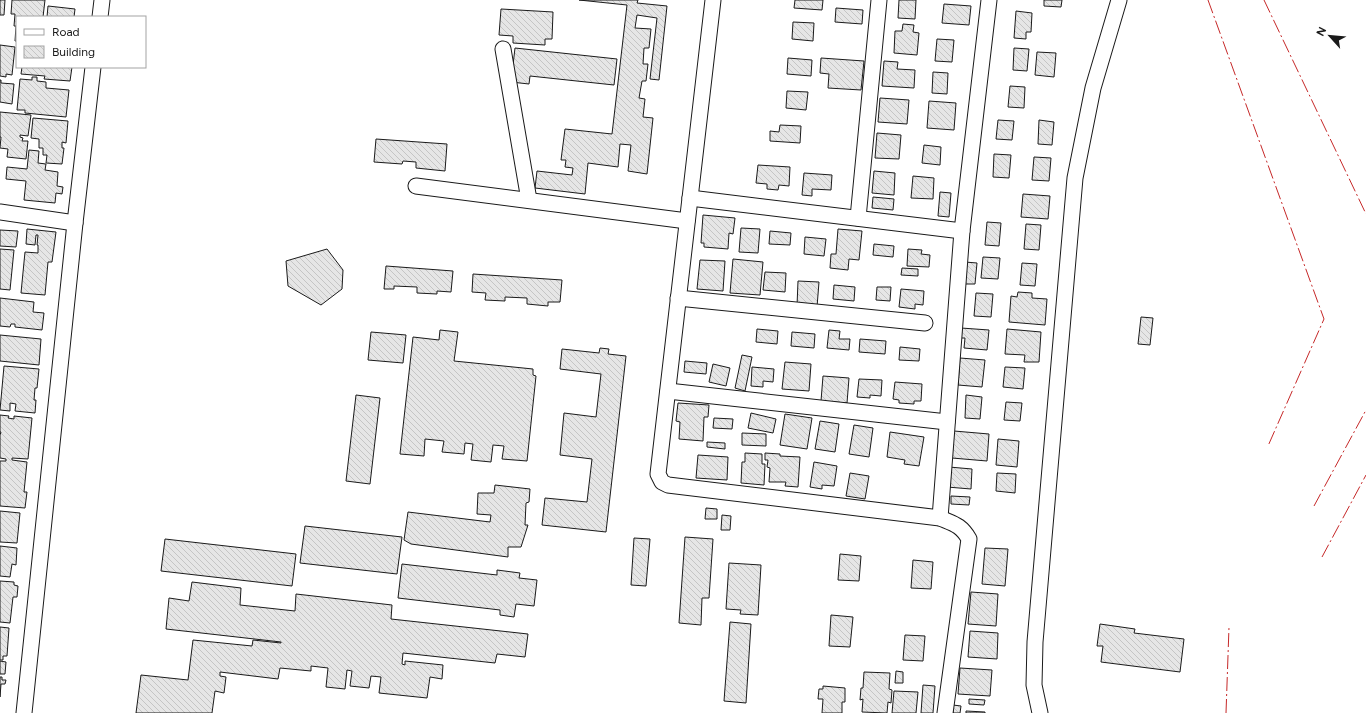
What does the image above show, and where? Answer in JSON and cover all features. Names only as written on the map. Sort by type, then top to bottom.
[{"type":"street","points":[[100,16],[102,0]]},
{"type":"street","points":[[713,0],[658,474],[662,482],[668,485],[940,518],[958,526],[965,532],[969,539],[945,713]]},
{"type":"street","points":[[858,218],[879,0]]},
{"type":"street","points":[[940,518],[962,231],[989,0]]},
{"type":"street","points":[[1040,713],[1034,685],[1035,642],[1075,178],[1093,88],[1119,0]]},
{"type":"street","points":[[503,48],[529,200]]},
{"type":"street","points":[[24,713],[74,223],[94,68]]},
{"type":"street","points":[[416,186],[687,221]]},
{"type":"street","points":[[690,198],[962,231]]},
{"type":"street","points":[[0,212],[74,223]]},
{"type":"street","points":[[678,298],[925,324]]},
{"type":"street","points":[[668,390],[947,422]]},
{"type":"building","points":[[0,0],[5,0],[4,15],[0,15]]},
{"type":"building","points":[[12,0],[45,0],[43,16],[16,16],[16,26],[14,26],[15,14],[11,14]]},
{"type":"building","points":[[579,0],[638,0],[637,3],[667,6],[659,80],[650,79],[657,18],[637,15],[635,28],[651,29],[649,48],[644,48],[643,64],[648,64],[646,81],[642,81],[639,98],[645,99],[643,117],[653,118],[647,174],[628,171],[631,145],[620,144],[618,167],[588,163],[585,194],[535,188],[537,171],[572,175],[573,168],[565,167],[566,160],[561,160],[565,129],[612,134],[627,5]]},
{"type":"building","points":[[795,0],[823,0],[822,10],[794,8]]},
{"type":"building","points":[[899,0],[916,0],[915,19],[898,18]]},
{"type":"building","points":[[1044,0],[1062,0],[1061,7],[1044,6]]},
{"type":"building","points":[[944,4],[971,6],[969,25],[942,23]]},
{"type":"building","points":[[48,6],[75,9],[74,16],[47,16]]},
{"type":"building","points":[[836,8],[863,10],[862,24],[835,22]]},
{"type":"building","points":[[501,9],[553,12],[552,39],[545,39],[545,45],[513,43],[513,36],[499,35]]},
{"type":"building","points":[[1016,11],[1032,13],[1031,32],[1026,32],[1026,39],[1014,38]]},
{"type":"building","points":[[793,22],[814,23],[813,41],[792,39]]},
{"type":"building","points":[[903,24],[914,25],[913,32],[919,33],[917,55],[894,53],[895,31],[902,31]]},
{"type":"building","points":[[937,39],[954,40],[952,62],[935,61]]},
{"type":"building","points":[[0,45],[15,47],[12,75],[6,74],[6,77],[0,76]]},
{"type":"building","points":[[515,48],[617,59],[614,85],[530,76],[529,84],[511,82]]},
{"type":"building","points":[[1014,48],[1029,49],[1027,71],[1013,70]]},
{"type":"building","points":[[1037,52],[1056,53],[1054,77],[1035,75]]},
{"type":"building","points":[[788,58],[812,60],[811,76],[787,74]]},
{"type":"building","points":[[821,58],[864,61],[861,90],[828,88],[829,74],[820,73]]},
{"type":"building","points":[[884,61],[898,62],[897,69],[915,70],[914,88],[882,86]]},
{"type":"building","points":[[22,68],[72,68],[70,81],[44,79],[45,76],[21,74]]},
{"type":"building","points":[[933,72],[948,73],[947,94],[932,93]]},
{"type":"building","points":[[32,77],[37,77],[37,81],[46,82],[46,88],[69,90],[66,117],[25,113],[25,110],[17,110],[20,79],[32,80]]},
{"type":"building","points":[[0,80],[1,83],[14,84],[12,104],[0,102]]},
{"type":"building","points":[[1010,86],[1025,87],[1024,108],[1008,107]]},
{"type":"building","points":[[787,91],[808,92],[806,110],[786,108]]},
{"type":"building","points":[[880,98],[909,100],[907,124],[878,122]]},
{"type":"building","points":[[929,101],[956,103],[954,130],[927,128]]},
{"type":"building","points":[[0,112],[31,115],[28,136],[20,135],[20,137],[23,138],[22,141],[28,141],[26,159],[7,157],[8,149],[0,148]]},
{"type":"building","points":[[33,118],[68,121],[66,143],[62,142],[62,148],[64,148],[62,164],[46,163],[47,155],[43,155],[43,148],[39,148],[39,139],[31,138]]},
{"type":"building","points":[[998,120],[1014,121],[1012,140],[996,139]]},
{"type":"building","points":[[1039,120],[1054,122],[1052,145],[1038,144]]},
{"type":"building","points":[[780,125],[801,126],[800,143],[770,141],[770,131],[779,132]]},
{"type":"building","points":[[877,133],[901,135],[899,159],[875,158]]},
{"type":"building","points":[[376,139],[447,144],[445,171],[416,168],[416,162],[403,161],[402,164],[374,162]]},
{"type":"building","points":[[924,145],[941,147],[940,165],[922,163]]},
{"type":"building","points":[[29,150],[39,151],[38,163],[46,164],[45,170],[58,172],[57,186],[63,187],[62,194],[56,193],[55,203],[24,200],[26,181],[6,179],[7,167],[27,169]]},
{"type":"building","points":[[994,154],[1011,155],[1009,178],[993,177]]},
{"type":"building","points":[[1034,157],[1051,158],[1049,181],[1032,180]]},
{"type":"building","points":[[758,165],[790,167],[789,186],[779,185],[778,190],[767,189],[767,184],[756,183]]},
{"type":"building","points":[[874,171],[895,173],[894,195],[872,193]]},
{"type":"building","points":[[804,173],[832,175],[831,190],[812,189],[812,196],[802,195]]},
{"type":"building","points":[[913,176],[934,178],[933,199],[911,198]]},
{"type":"building","points":[[940,192],[951,193],[949,217],[938,216]]},
{"type":"building","points":[[1023,194],[1050,196],[1048,219],[1021,217]]},
{"type":"building","points":[[873,197],[894,199],[893,210],[872,208]]},
{"type":"building","points":[[703,215],[735,218],[733,234],[729,233],[728,249],[704,247],[704,243],[701,243]]},
{"type":"building","points":[[987,222],[1001,223],[999,246],[985,245]]},
{"type":"building","points":[[1026,224],[1041,225],[1039,250],[1024,249]]},
{"type":"building","points":[[741,228],[760,229],[758,253],[739,252]]},
{"type":"building","points":[[27,229],[56,232],[52,262],[48,262],[45,295],[21,293],[25,252],[38,253],[38,235],[36,235],[35,245],[26,244]]},
{"type":"building","points":[[838,229],[862,231],[859,260],[849,259],[848,270],[830,268],[831,254],[836,254]]},
{"type":"building","points":[[0,230],[18,231],[16,247],[0,246]]},
{"type":"building","points":[[770,231],[791,233],[790,245],[769,244]]},
{"type":"building","points":[[805,237],[826,239],[824,256],[804,254]]},
{"type":"building","points":[[874,244],[894,246],[893,257],[873,255]]},
{"type":"building","points":[[0,249],[14,250],[10,290],[0,289]]},
{"type":"building","points":[[327,249],[343,270],[342,289],[321,305],[288,286],[286,261]]},
{"type":"building","points":[[908,249],[922,250],[921,254],[930,255],[929,267],[907,266]]},
{"type":"building","points":[[983,257],[1000,258],[998,279],[981,278]]},
{"type":"building","points":[[733,259],[763,262],[760,295],[730,293]]},
{"type":"building","points":[[700,260],[725,261],[723,291],[697,289]]},
{"type":"building","points":[[965,262],[977,263],[975,284],[963,284]]},
{"type":"building","points":[[1022,263],[1037,264],[1035,286],[1020,285]]},
{"type":"building","points":[[386,266],[453,271],[451,292],[437,291],[437,294],[417,293],[417,287],[394,286],[394,289],[384,289]]},
{"type":"building","points":[[902,268],[918,269],[918,276],[901,275]]},
{"type":"building","points":[[765,272],[786,273],[785,292],[763,290]]},
{"type":"building","points":[[473,274],[562,280],[560,302],[548,302],[548,306],[527,304],[527,298],[505,297],[505,301],[485,300],[486,293],[472,292]]},
{"type":"building","points":[[798,281],[819,282],[817,307],[797,306]]},
{"type":"building","points":[[834,285],[855,287],[854,301],[833,299]]},
{"type":"building","points":[[877,287],[891,287],[890,301],[876,300]]},
{"type":"building","points":[[901,289],[924,291],[923,305],[915,304],[915,309],[899,307]]},
{"type":"building","points":[[1018,292],[1032,293],[1032,298],[1047,299],[1045,325],[1009,322],[1011,296],[1017,297]]},
{"type":"building","points":[[976,293],[993,294],[991,317],[974,316]]},
{"type":"building","points":[[0,298],[34,302],[33,312],[44,313],[42,330],[15,327],[15,324],[11,324],[10,327],[0,326]]},
{"type":"building","points":[[1141,317],[1153,318],[1150,345],[1138,344]]},
{"type":"building","points":[[961,328],[989,330],[987,350],[964,348],[965,338],[960,338]]},
{"type":"building","points":[[757,329],[778,331],[777,344],[756,342]]},
{"type":"building","points":[[1007,329],[1041,332],[1039,362],[1024,362],[1025,355],[1005,354]]},
{"type":"building","points":[[440,330],[458,332],[454,361],[533,369],[533,375],[536,376],[527,461],[502,459],[504,446],[493,445],[491,462],[471,460],[473,444],[465,443],[464,454],[442,452],[444,441],[425,439],[424,456],[400,454],[413,337],[439,340]]},
{"type":"building","points":[[829,330],[840,331],[839,339],[850,339],[849,350],[827,348]]},
{"type":"building","points":[[371,332],[406,335],[403,363],[368,360]]},
{"type":"building","points":[[792,332],[815,334],[814,348],[791,346]]},
{"type":"building","points":[[0,335],[41,339],[39,365],[0,361]]},
{"type":"building","points":[[860,339],[886,341],[885,354],[859,352]]},
{"type":"building","points":[[900,347],[920,349],[919,361],[899,360]]},
{"type":"building","points":[[600,348],[609,349],[608,354],[626,356],[606,532],[542,525],[545,498],[587,502],[592,459],[560,455],[564,413],[596,417],[601,374],[560,369],[562,349],[599,353]]},
{"type":"building","points":[[742,355],[752,357],[745,391],[735,388]]},
{"type":"building","points":[[960,358],[985,360],[982,387],[958,385]]},
{"type":"building","points":[[685,361],[707,363],[706,374],[684,372]]},
{"type":"building","points":[[785,362],[811,364],[809,391],[782,389]]},
{"type":"building","points":[[713,364],[730,368],[726,386],[709,382]]},
{"type":"building","points":[[4,366],[39,369],[37,388],[35,388],[35,413],[15,411],[16,404],[10,403],[10,411],[0,410]]},
{"type":"building","points":[[752,367],[774,369],[773,382],[763,381],[763,387],[751,386]]},
{"type":"building","points":[[1005,367],[1025,368],[1023,389],[1003,387]]},
{"type":"building","points":[[823,376],[849,378],[847,403],[821,401]]},
{"type":"building","points":[[859,379],[882,380],[881,396],[870,395],[870,398],[857,397]]},
{"type":"building","points":[[895,382],[922,384],[921,401],[914,401],[914,404],[899,403],[899,400],[893,399]]},
{"type":"building","points":[[356,395],[380,398],[370,484],[346,481]]},
{"type":"building","points":[[966,395],[982,397],[980,419],[965,418]]},
{"type":"building","points":[[1006,402],[1022,403],[1020,421],[1004,420]]},
{"type":"building","points":[[678,403],[709,405],[708,417],[704,417],[703,441],[679,439],[680,422],[676,421]]},
{"type":"building","points":[[751,413],[776,419],[773,433],[748,428]]},
{"type":"building","points":[[785,414],[812,418],[807,449],[780,445]]},
{"type":"building","points":[[0,415],[9,416],[8,418],[14,419],[14,416],[32,418],[28,459],[12,458],[12,460],[27,462],[24,492],[27,492],[25,508],[0,506],[0,461],[6,461],[6,459],[0,458]]},
{"type":"building","points":[[714,418],[733,419],[732,429],[713,428]]},
{"type":"building","points":[[820,421],[839,424],[835,452],[815,449]]},
{"type":"building","points":[[854,425],[873,428],[869,457],[849,454]]},
{"type":"building","points":[[954,431],[989,434],[987,461],[952,458]]},
{"type":"building","points":[[890,432],[924,437],[919,466],[904,464],[905,460],[887,457]]},
{"type":"building","points":[[742,433],[766,434],[766,446],[742,445]]},
{"type":"building","points":[[998,439],[1019,441],[1017,467],[996,465]]},
{"type":"building","points":[[707,442],[725,443],[725,449],[707,447]]},
{"type":"building","points":[[745,453],[762,454],[762,464],[765,464],[764,485],[741,483],[742,462],[745,462]]},
{"type":"building","points":[[765,453],[780,454],[780,456],[800,457],[798,487],[785,486],[786,482],[769,482],[770,468],[767,467],[768,460],[765,460]]},
{"type":"building","points":[[698,455],[728,457],[727,480],[696,478]]},
{"type":"building","points":[[814,462],[837,466],[834,486],[822,485],[822,489],[810,487]]},
{"type":"building","points":[[949,467],[972,469],[971,489],[947,487]]},
{"type":"building","points":[[850,473],[869,476],[865,499],[846,496]]},
{"type":"building","points":[[997,473],[1016,474],[1015,493],[996,491]]},
{"type":"building","points":[[495,485],[530,489],[529,502],[526,503],[525,525],[528,525],[521,547],[508,547],[508,557],[411,544],[404,540],[408,512],[490,522],[491,515],[477,514],[478,493],[494,493]]},
{"type":"building","points":[[951,496],[970,497],[969,505],[951,504]]},
{"type":"building","points":[[706,508],[717,509],[717,519],[705,519]]},
{"type":"building","points":[[0,511],[20,513],[17,543],[0,542]]},
{"type":"building","points":[[722,515],[731,516],[730,530],[721,530]]},
{"type":"building","points":[[305,526],[402,537],[397,574],[300,563]]},
{"type":"building","points":[[685,537],[713,539],[709,598],[702,598],[701,625],[679,623]]},
{"type":"building","points":[[634,538],[650,539],[646,586],[631,585]]},
{"type":"building","points":[[165,539],[296,554],[292,586],[161,571]]},
{"type":"building","points":[[0,546],[17,548],[16,565],[12,564],[10,577],[0,576]]},
{"type":"building","points":[[985,548],[1008,549],[1005,586],[982,584]]},
{"type":"building","points":[[840,554],[861,556],[859,581],[838,580]]},
{"type":"building","points":[[913,560],[933,562],[931,589],[911,588]]},
{"type":"building","points":[[729,563],[761,565],[758,615],[740,614],[741,610],[726,609]]},
{"type":"building","points":[[402,564],[497,575],[497,570],[520,573],[519,578],[537,580],[534,606],[516,604],[514,617],[500,615],[500,610],[398,598]]},
{"type":"building","points":[[0,581],[14,582],[14,585],[18,586],[17,597],[13,597],[10,623],[0,622]]},
{"type":"building","points":[[192,582],[241,588],[240,605],[295,611],[296,594],[392,605],[391,619],[528,634],[525,657],[497,654],[495,663],[403,653],[402,664],[405,665],[405,661],[443,665],[442,679],[430,677],[427,698],[379,693],[381,677],[371,676],[369,688],[350,686],[352,671],[347,670],[345,689],[326,687],[328,668],[311,666],[311,671],[280,668],[278,679],[220,672],[220,676],[226,677],[224,693],[215,691],[212,713],[136,713],[141,675],[188,680],[193,640],[252,646],[253,640],[281,643],[166,629],[169,598],[189,601]]},
{"type":"building","points":[[971,592],[998,594],[996,626],[968,624]]},
{"type":"building","points":[[831,615],[853,617],[850,647],[829,646]]},
{"type":"building","points":[[730,622],[751,624],[746,703],[724,701]]},
{"type":"building","points":[[1100,624],[1135,629],[1134,633],[1184,639],[1180,672],[1101,662],[1103,646],[1097,646]]},
{"type":"building","points":[[0,627],[9,628],[7,656],[3,656],[3,660],[0,660]]},
{"type":"building","points":[[970,631],[998,633],[997,659],[968,657]]},
{"type":"building","points":[[905,635],[925,636],[923,661],[903,660]]},
{"type":"building","points":[[0,661],[6,662],[5,674],[0,674]]},
{"type":"building","points":[[960,668],[992,670],[990,696],[958,694]]},
{"type":"building","points":[[896,671],[903,672],[903,683],[895,683]]},
{"type":"building","points":[[864,672],[890,673],[889,689],[892,690],[891,703],[888,702],[887,713],[862,712],[863,699],[860,700],[861,688],[863,688]]},
{"type":"building","points":[[0,677],[2,677],[2,680],[6,680],[5,684],[1,684],[0,697]]},
{"type":"building","points":[[923,685],[935,686],[933,713],[921,713]]},
{"type":"building","points":[[823,686],[845,688],[845,702],[842,702],[842,713],[822,713],[823,699],[818,699],[819,689],[823,689]]},
{"type":"building","points":[[894,691],[918,692],[916,713],[892,713]]},
{"type":"building","points":[[969,699],[985,700],[984,705],[969,704]]},
{"type":"building","points":[[953,705],[961,706],[960,713],[953,713]]},
{"type":"building","points":[[966,711],[985,712],[985,713],[966,713]]},
{"type":"power","points":[[1208,0],[1324,319],[1268,446]]},
{"type":"power","points":[[1264,0],[1366,214]]},
{"type":"power","points":[[1314,506],[1366,410]]},
{"type":"power","points":[[1322,557],[1366,475]]},
{"type":"power","points":[[1226,713],[1229,627]]}]
